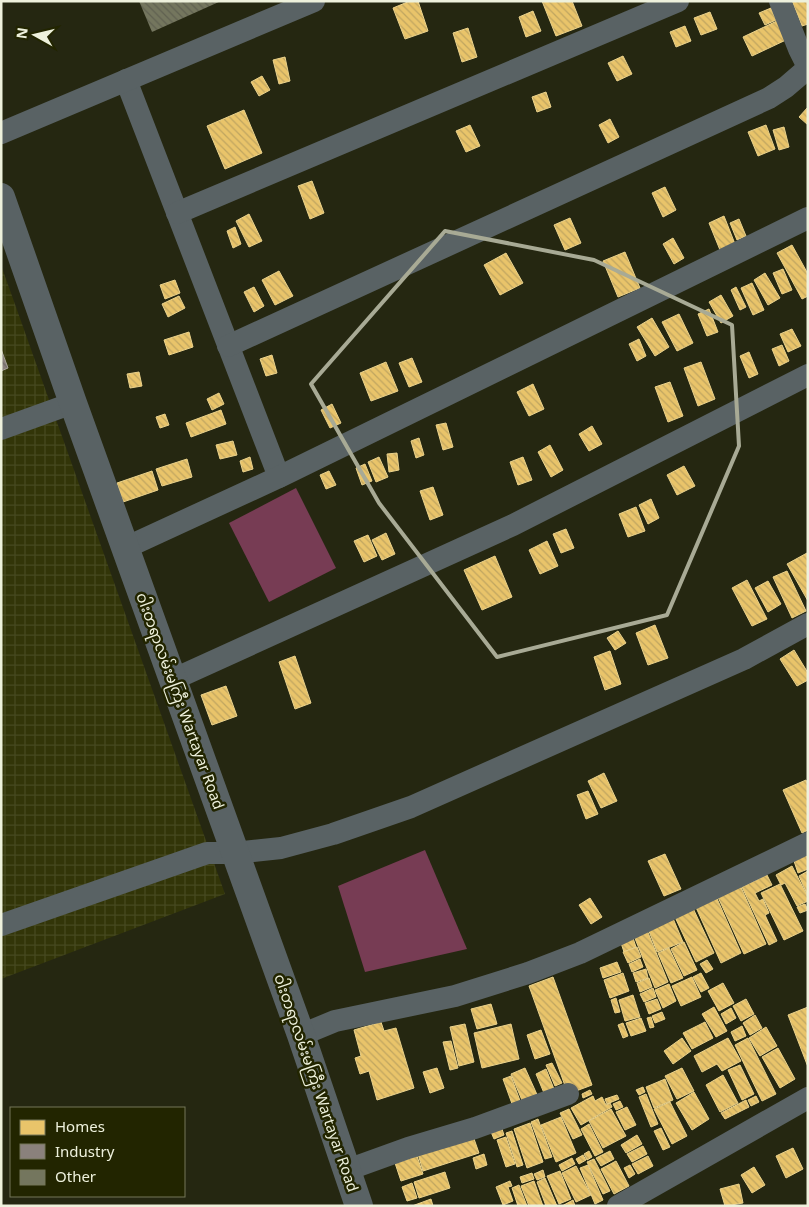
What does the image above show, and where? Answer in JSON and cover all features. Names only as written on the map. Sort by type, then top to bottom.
[{"type":"street","points":[[1,133],[314,1]]},
{"type":"street","points":[[177,213],[678,1]]},
{"type":"street","points":[[228,346],[769,98],[786,87],[808,67],[780,1]]},
{"type":"street","points":[[126,80],[279,477]]},
{"type":"street","name":"ဝါးတရာလမ်းမကြီး Wartayar Road","points":[[1,197],[172,680],[301,1035],[359,1206]]},
{"type":"street","points":[[125,548],[279,477],[808,218]]},
{"type":"street","points":[[172,680],[513,525],[808,375]]},
{"type":"street","points":[[1,429],[73,403]]},
{"type":"street","points":[[1,925],[207,853],[234,853],[281,848],[333,834],[411,807],[744,659],[808,624]]},
{"type":"street","points":[[301,1035],[335,1021],[455,996],[580,954],[808,843]]},
{"type":"street","points":[[347,1170],[408,1148],[475,1128],[568,1094]]},
{"type":"street","points":[[618,1206],[808,1098]]},
{"type":"highlighted area","points":[[445,231],[594,260],[732,325],[739,446],[667,615],[497,657],[379,503],[311,384]]},
{"type":"shaded area","points":[[1,265],[225,894],[1,979]]},
{"type":"shaded area","points":[[296,488],[336,568],[269,602],[229,523]]},
{"type":"shaded area","points":[[425,850],[467,949],[365,972],[338,886]]},
{"type":"building: Homes","points":[[410,1],[418,1],[428,31],[405,39],[393,8]]},
{"type":"building: Homes","points":[[542,1],[572,1],[582,26],[556,36]]},
{"type":"building: Homes","points":[[792,1],[808,1],[808,24],[802,26]]},
{"type":"building: Homes","points":[[771,8],[776,20],[765,25],[759,13]]},
{"type":"building: Homes","points":[[533,11],[541,31],[526,37],[519,17]]},
{"type":"building: Homes","points":[[710,12],[717,29],[701,35],[694,18]]},
{"type":"building: Homes","points":[[779,20],[788,39],[752,56],[743,37]]},
{"type":"building: Homes","points":[[685,26],[691,41],[676,47],[670,32]]},
{"type":"building: Homes","points":[[468,28],[477,57],[462,62],[453,33]]},
{"type":"building: Homes","points":[[623,56],[632,74],[617,81],[608,63]]},
{"type":"building: Homes","points":[[285,57],[290,81],[279,84],[273,60]]},
{"type":"building: Homes","points":[[262,76],[270,90],[259,96],[251,82]]},
{"type":"building: Homes","points":[[546,92],[551,107],[537,112],[532,97]]},
{"type":"building: Homes","points":[[808,107],[808,125],[799,117]]},
{"type":"building: Homes","points":[[244,110],[262,153],[225,169],[207,126]]},
{"type":"building: Homes","points":[[610,119],[619,137],[608,143],[599,125]]},
{"type":"building: Homes","points":[[470,125],[480,146],[466,152],[456,131]]},
{"type":"building: Homes","points":[[766,125],[775,149],[758,156],[748,132]]},
{"type":"building: Homes","points":[[784,127],[789,147],[779,150],[773,130]]},
{"type":"building: Homes","points":[[312,181],[324,213],[310,219],[298,186]]},
{"type":"building: Homes","points":[[665,187],[676,210],[663,217],[652,193]]},
{"type":"building: Homes","points":[[249,214],[262,241],[249,247],[236,221]]},
{"type":"building: Homes","points":[[724,216],[735,244],[720,250],[709,223]]},
{"type":"building: Homes","points":[[570,218],[581,243],[565,250],[554,225]]},
{"type":"building: Homes","points":[[739,219],[746,236],[737,240],[730,223]]},
{"type":"building: Homes","points":[[235,227],[241,244],[233,248],[227,231]]},
{"type":"building: Homes","points":[[673,238],[684,258],[674,264],[663,244]]},
{"type":"building: Homes","points":[[792,245],[808,274],[808,296],[802,299],[777,253]]},
{"type":"building: Homes","points":[[625,252],[640,288],[618,297],[603,261]]},
{"type":"building: Homes","points":[[506,253],[523,283],[500,295],[484,265]]},
{"type":"building: Homes","points":[[783,269],[792,290],[782,294],[773,273]]},
{"type":"building: Homes","points":[[279,271],[293,296],[275,305],[262,280]]},
{"type":"building: Homes","points":[[765,273],[780,298],[768,305],[754,280]]},
{"type":"building: Homes","points":[[175,280],[180,293],[165,299],[160,285]]},
{"type":"building: Homes","points":[[752,283],[764,310],[753,315],[741,288]]},
{"type":"building: Homes","points":[[254,287],[264,306],[254,312],[244,292]]},
{"type":"building: Homes","points":[[736,287],[746,307],[740,310],[731,290]]},
{"type":"building: Homes","points":[[721,295],[733,316],[721,323],[709,302]]},
{"type":"building: Homes","points":[[179,296],[185,308],[168,317],[162,304]]},
{"type":"building: Homes","points":[[709,309],[718,332],[707,336],[698,314]]},
{"type":"building: Homes","points":[[679,314],[693,343],[677,351],[662,322]]},
{"type":"building: Homes","points":[[652,318],[669,347],[655,356],[637,327]]},
{"type":"building: Homes","points":[[792,329],[801,346],[788,352],[780,334]]},
{"type":"building: Homes","points":[[189,332],[193,347],[169,355],[164,340]]},
{"type":"building: Homes","points":[[639,339],[646,356],[637,361],[629,344]]},
{"type":"building: Homes","points":[[782,345],[789,361],[779,366],[772,349]]},
{"type":"building: Homes","points":[[749,352],[758,374],[749,378],[740,356]]},
{"type":"building: Homes","points":[[272,355],[277,373],[266,376],[260,359]]},
{"type":"building: Homes","points":[[412,358],[422,382],[409,387],[399,363]]},
{"type":"building: Homes","points":[[386,362],[398,391],[371,401],[360,373]]},
{"type":"building: Homes","points":[[701,362],[715,399],[698,406],[684,368]]},
{"type":"building: Homes","points":[[139,372],[142,386],[130,388],[127,374]]},
{"type":"building: Homes","points":[[670,382],[683,416],[668,422],[655,387]]},
{"type":"building: Homes","points":[[533,384],[544,409],[529,416],[517,392]]},
{"type":"building: Homes","points":[[219,393],[224,404],[212,410],[207,399]]},
{"type":"building: Homes","points":[[332,404],[341,423],[330,428],[321,410]]},
{"type":"building: Homes","points":[[221,410],[226,424],[191,437],[186,423]]},
{"type":"building: Homes","points":[[165,414],[169,425],[160,428],[156,417]]},
{"type":"building: Homes","points":[[446,423],[453,447],[443,450],[436,425]]},
{"type":"building: Homes","points":[[592,426],[602,444],[589,451],[579,434]]},
{"type":"building: Homes","points":[[419,438],[424,455],[416,458],[411,441]]},
{"type":"building: Homes","points":[[233,441],[237,455],[220,459],[216,445]]},
{"type":"building: Homes","points":[[550,445],[563,470],[551,477],[538,452]]},
{"type":"building: Homes","points":[[397,453],[399,470],[389,472],[387,454]]},
{"type":"building: Homes","points":[[250,457],[253,469],[243,472],[240,461]]},
{"type":"building: Homes","points":[[379,457],[388,477],[376,482],[368,462]]},
{"type":"building: Homes","points":[[523,457],[532,480],[518,485],[510,462]]},
{"type":"building: Homes","points":[[187,459],[192,477],[162,486],[156,469]]},
{"type":"building: Homes","points":[[365,464],[372,481],[362,485],[356,468]]},
{"type":"building: Homes","points":[[684,466],[695,486],[677,495],[667,475]]},
{"type":"building: Homes","points":[[152,471],[158,490],[123,502],[117,483]]},
{"type":"building: Homes","points":[[329,471],[336,485],[326,489],[320,475]]},
{"type":"building: Homes","points":[[433,487],[443,515],[430,520],[420,491]]},
{"type":"building: Homes","points":[[651,499],[659,518],[648,524],[639,505]]},
{"type":"building: Homes","points":[[636,507],[645,531],[628,537],[619,514]]},
{"type":"building: Homes","points":[[566,529],[574,548],[561,553],[553,534]]},
{"type":"building: Homes","points":[[386,533],[395,554],[382,560],[372,540]]},
{"type":"building: Homes","points":[[368,535],[377,556],[364,562],[354,541]]},
{"type":"building: Homes","points":[[547,541],[558,566],[540,574],[529,550]]},
{"type":"building: Homes","points":[[807,553],[808,555],[808,601],[787,564]]},
{"type":"building: Homes","points":[[495,556],[512,597],[482,610],[464,570]]},
{"type":"building: Homes","points":[[787,571],[806,611],[792,618],[773,577]]},
{"type":"building: Homes","points":[[747,580],[767,619],[752,626],[732,588]]},
{"type":"building: Homes","points":[[768,581],[781,604],[768,612],[755,588]]},
{"type":"building: Homes","points":[[655,625],[668,658],[648,665],[636,633]]},
{"type":"building: Homes","points":[[618,631],[626,643],[615,650],[607,638]]},
{"type":"building: Homes","points":[[794,650],[808,673],[808,680],[797,686],[780,659]]},
{"type":"building: Homes","points":[[610,651],[621,684],[605,690],[594,657]]},
{"type":"building: Homes","points":[[295,656],[311,703],[295,709],[279,662]]},
{"type":"building: Homes","points":[[226,686],[237,716],[212,725],[201,695]]},
{"type":"building: Homes","points":[[604,773],[617,801],[601,808],[588,781]]},
{"type":"building: Homes","points":[[806,780],[808,784],[808,830],[802,833],[783,790]]},
{"type":"building: Homes","points":[[588,791],[598,814],[586,819],[577,795]]},
{"type":"building: Homes","points":[[808,852],[808,869],[798,873],[793,858]]},
{"type":"building: Homes","points":[[665,854],[681,889],[664,896],[648,861]]},
{"type":"building: Homes","points":[[792,866],[808,897],[808,901],[797,906],[785,883],[781,885],[776,875]]},
{"type":"building: Homes","points":[[808,871],[808,894],[807,894],[799,876]]},
{"type":"building: Homes","points":[[767,875],[772,885],[755,893],[759,901],[763,899],[769,913],[765,915],[777,941],[769,945],[742,887]]},
{"type":"building: Homes","points":[[780,884],[803,931],[784,940],[761,893]]},
{"type":"building: Homes","points":[[740,885],[766,944],[744,954],[717,895]]},
{"type":"building: Homes","points":[[715,894],[741,953],[721,963],[694,903]]},
{"type":"building: Homes","points":[[590,898],[602,917],[591,924],[579,905]]},
{"type":"building: Homes","points":[[805,904],[808,910],[800,913],[797,907]]},
{"type":"building: Homes","points":[[692,906],[714,953],[696,962],[674,915]]},
{"type":"building: Homes","points":[[672,916],[683,942],[657,952],[647,926]]},
{"type":"building: Homes","points":[[647,930],[668,982],[655,988],[634,936]]},
{"type":"building: Homes","points":[[633,938],[636,947],[624,952],[621,943]]},
{"type":"building: Homes","points":[[684,942],[697,970],[684,976],[671,949]]},
{"type":"building: Homes","points":[[637,947],[641,957],[628,963],[623,952]]},
{"type":"building: Homes","points":[[669,948],[683,978],[671,983],[658,953]]},
{"type":"building: Homes","points":[[640,959],[643,967],[632,972],[629,964]]},
{"type":"building: Homes","points":[[707,960],[713,969],[706,973],[700,964]]},
{"type":"building: Homes","points":[[617,962],[621,972],[603,978],[600,968]]},
{"type":"building: Homes","points":[[646,969],[648,978],[636,982],[633,973]]},
{"type":"building: Homes","points":[[623,973],[629,991],[610,998],[604,980]]},
{"type":"building: Homes","points":[[701,973],[709,988],[701,992],[693,977]]},
{"type":"building: Homes","points":[[553,977],[592,1085],[568,1094],[529,986]]},
{"type":"building: Homes","points":[[692,977],[701,997],[681,1006],[672,986]]},
{"type":"building: Homes","points":[[649,978],[652,987],[640,992],[637,983]]},
{"type":"building: Homes","points":[[723,983],[734,1003],[719,1011],[708,991]]},
{"type":"building: Homes","points":[[669,984],[676,1001],[663,1008],[655,990]]},
{"type":"building: Homes","points":[[653,988],[656,997],[644,1002],[640,994]]},
{"type":"building: Homes","points":[[633,995],[640,1017],[625,1021],[619,1000]]},
{"type":"building: Homes","points":[[616,998],[620,1012],[615,1013],[611,1000]]},
{"type":"building: Homes","points":[[657,999],[661,1009],[649,1014],[645,1003]]},
{"type":"building: Homes","points":[[746,999],[754,1014],[741,1021],[733,1006]]},
{"type":"building: Homes","points":[[491,1004],[497,1024],[477,1029],[471,1009]]},
{"type":"building: Homes","points":[[714,1007],[727,1031],[716,1037],[702,1014]]},
{"type":"building: Homes","points":[[808,1007],[808,1067],[788,1015]]},
{"type":"building: Homes","points":[[731,1008],[736,1018],[726,1024],[721,1014]]},
{"type":"building: Homes","points":[[662,1012],[665,1019],[655,1023],[652,1016]]},
{"type":"building: Homes","points":[[755,1015],[762,1028],[750,1035],[743,1023]]},
{"type":"building: Homes","points":[[651,1017],[654,1027],[650,1028],[647,1018]]},
{"type":"building: Homes","points":[[641,1018],[646,1031],[631,1036],[626,1023]]},
{"type":"building: Homes","points":[[381,1022],[384,1031],[396,1028],[414,1088],[377,1100],[369,1071],[360,1074],[355,1058],[361,1056],[354,1030]]},
{"type":"building: Homes","points":[[705,1022],[713,1038],[692,1049],[683,1033]]},
{"type":"building: Homes","points":[[623,1023],[628,1036],[623,1038],[618,1025]]},
{"type":"building: Homes","points":[[465,1024],[474,1062],[459,1066],[450,1027]]},
{"type":"building: Homes","points":[[511,1024],[519,1059],[482,1068],[474,1033]]},
{"type":"building: Homes","points":[[742,1026],[746,1036],[735,1041],[731,1032]]},
{"type":"building: Homes","points":[[766,1027],[777,1046],[760,1056],[749,1038]]},
{"type":"building: Homes","points":[[541,1030],[550,1054],[535,1059],[527,1035]]},
{"type":"building: Homes","points":[[682,1038],[691,1051],[673,1064],[664,1051]]},
{"type":"building: Homes","points":[[728,1038],[741,1061],[722,1071],[717,1064],[702,1072],[694,1056]]},
{"type":"building: Homes","points":[[748,1038],[776,1094],[762,1101],[735,1045]]},
{"type":"building: Homes","points":[[451,1041],[458,1068],[450,1070],[443,1042]]},
{"type":"building: Homes","points":[[778,1048],[795,1079],[780,1088],[762,1057]]},
{"type":"building: Homes","points":[[552,1063],[562,1083],[555,1086],[546,1065]]},
{"type":"building: Homes","points":[[740,1065],[754,1094],[742,1100],[728,1070]]},
{"type":"building: Homes","points":[[437,1068],[444,1088],[430,1093],[423,1072]]},
{"type":"building: Homes","points":[[525,1068],[539,1099],[524,1105],[511,1074]]},
{"type":"building: Homes","points":[[682,1068],[694,1091],[677,1099],[665,1076]]},
{"type":"building: Homes","points":[[546,1069],[554,1089],[544,1093],[536,1074]]},
{"type":"building: Homes","points":[[723,1075],[738,1103],[720,1112],[706,1085]]},
{"type":"building: Homes","points":[[511,1076],[523,1109],[515,1112],[503,1079]]},
{"type":"building: Homes","points":[[665,1079],[673,1100],[654,1108],[646,1087]]},
{"type":"building: Homes","points":[[643,1087],[645,1092],[639,1095],[636,1090]]},
{"type":"building: Homes","points":[[590,1090],[592,1094],[583,1098],[582,1094]]},
{"type":"building: Homes","points":[[694,1092],[709,1119],[692,1130],[676,1103]]},
{"type":"building: Homes","points":[[646,1094],[658,1124],[651,1127],[639,1097]]},
{"type":"building: Homes","points":[[617,1095],[619,1099],[607,1104],[605,1099]]},
{"type":"building: Homes","points":[[593,1096],[595,1101],[602,1097],[606,1105],[610,1103],[612,1107],[581,1125],[571,1108]]},
{"type":"building: Homes","points":[[756,1096],[759,1102],[751,1106],[748,1100]]},
{"type":"building: Homes","points":[[746,1100],[749,1107],[725,1119],[721,1113]]},
{"type":"building: Homes","points":[[620,1101],[623,1107],[616,1110],[613,1104]]},
{"type":"building: Homes","points":[[670,1102],[687,1136],[672,1144],[654,1109]]},
{"type":"building: Homes","points":[[627,1107],[636,1125],[625,1130],[616,1112]]},
{"type":"building: Homes","points":[[569,1109],[582,1135],[573,1139],[560,1113]]},
{"type":"building: Homes","points":[[611,1109],[626,1136],[603,1148],[589,1121]]},
{"type":"building: Homes","points":[[561,1117],[576,1153],[556,1162],[541,1125]]},
{"type":"building: Homes","points":[[538,1119],[552,1157],[545,1159],[531,1122]]},
{"type":"building: Homes","points":[[530,1123],[543,1162],[527,1168],[514,1129]]},
{"type":"building: Homes","points":[[589,1124],[603,1152],[595,1156],[581,1129]]},
{"type":"building: Homes","points":[[661,1128],[670,1147],[663,1150],[654,1131]]},
{"type":"building: Homes","points":[[502,1129],[504,1135],[494,1139],[491,1132]]},
{"type":"building: Homes","points":[[512,1131],[523,1165],[517,1167],[506,1133]]},
{"type":"building: Homes","points":[[637,1135],[642,1144],[626,1153],[621,1145]]},
{"type":"building: Homes","points":[[473,1136],[479,1153],[423,1171],[418,1154]]},
{"type":"building: Homes","points":[[506,1137],[515,1164],[506,1167],[497,1140]]},
{"type":"building: Homes","points":[[643,1146],[647,1154],[632,1162],[627,1154]]},
{"type":"building: Homes","points":[[793,1148],[803,1169],[786,1178],[776,1156]]},
{"type":"building: Homes","points":[[589,1151],[592,1157],[587,1160],[584,1154]]},
{"type":"building: Homes","points":[[610,1151],[614,1159],[601,1166],[596,1158]]},
{"type":"building: Homes","points":[[484,1154],[487,1165],[476,1169],[473,1158]]},
{"type":"building: Homes","points":[[583,1155],[586,1160],[579,1164],[576,1159]]},
{"type":"building: Homes","points":[[417,1156],[423,1174],[401,1181],[395,1163]]},
{"type":"building: Homes","points":[[648,1156],[653,1166],[638,1174],[632,1164]]},
{"type":"building: Homes","points":[[572,1158],[575,1164],[562,1171],[559,1165]]},
{"type":"building: Homes","points":[[594,1159],[610,1191],[603,1194],[587,1162]]},
{"type":"building: Homes","points":[[616,1161],[629,1186],[614,1194],[601,1169]]},
{"type":"building: Homes","points":[[588,1165],[603,1200],[595,1204],[580,1168]]},
{"type":"building: Homes","points":[[630,1165],[635,1174],[629,1178],[624,1168]]},
{"type":"building: Homes","points":[[576,1166],[591,1195],[576,1202],[562,1173]]},
{"type":"building: Homes","points":[[754,1167],[765,1185],[752,1193],[741,1175]]},
{"type":"building: Homes","points":[[543,1170],[545,1177],[537,1180],[534,1174]]},
{"type":"building: Homes","points":[[560,1171],[571,1199],[559,1204],[547,1176]]},
{"type":"building: Homes","points":[[445,1172],[450,1188],[419,1198],[414,1182]]},
{"type":"building: Homes","points":[[532,1173],[534,1179],[522,1183],[520,1177]]},
{"type":"building: Homes","points":[[545,1178],[557,1206],[546,1206],[537,1182]]},
{"type":"building: Homes","points":[[510,1181],[512,1186],[508,1187],[513,1201],[503,1205],[496,1187]]},
{"type":"building: Homes","points":[[534,1181],[543,1206],[529,1206],[521,1186]]},
{"type":"building: Homes","points":[[412,1183],[417,1198],[407,1201],[402,1187]]},
{"type":"building: Homes","points":[[739,1184],[743,1203],[725,1206],[720,1189]]},
{"type":"building: Homes","points":[[519,1185],[527,1206],[518,1206],[512,1188]]},
{"type":"building: Homes","points":[[431,1199],[433,1206],[412,1206]]},
{"type":"building: Homes","points":[[573,1200],[575,1206],[562,1206]]},
{"type":"building: Industry","points":[[1,349],[8,368],[1,371]]},
{"type":"building: Other","points":[[139,1],[221,1],[152,32]]}]
